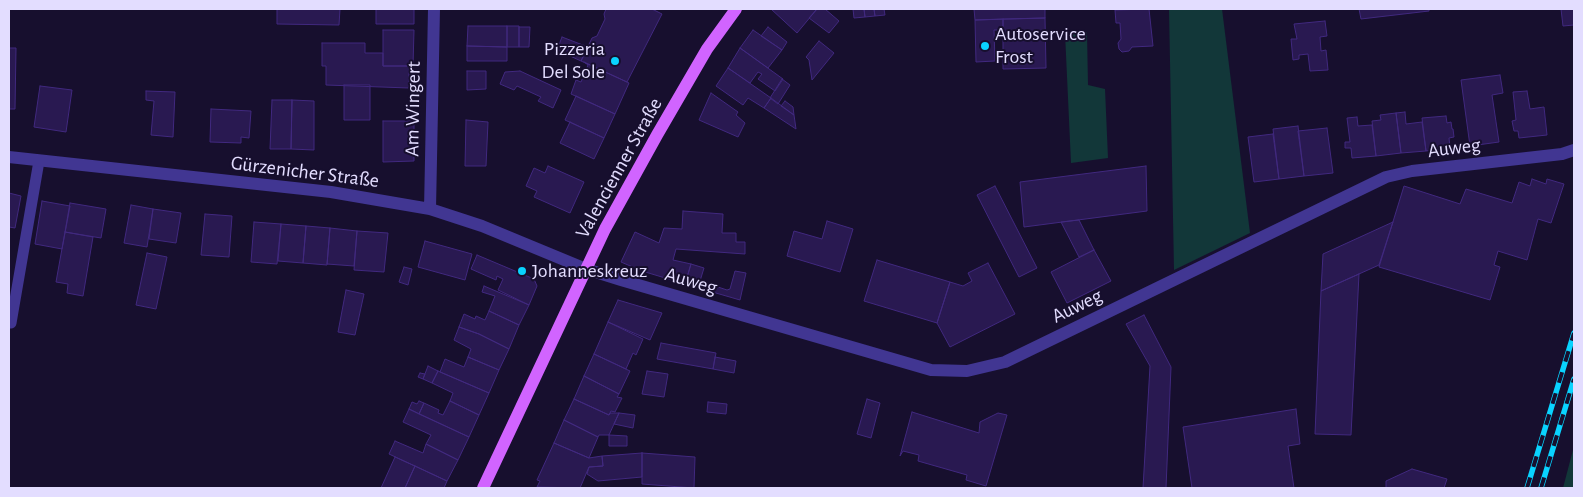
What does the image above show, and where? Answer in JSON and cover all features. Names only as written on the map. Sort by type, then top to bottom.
[{"type":"main road","name":"Valencienner Straße","points":[[483,488],[605,229],[656,135],[707,49],[736,9]]},
{"type":"street","name":"Am Wingert","points":[[430,209],[434,9]]},
{"type":"street","name":"Auweg","points":[[586,270],[931,370],[967,371],[1005,362],[1386,177],[1412,172],[1562,154],[1574,150]]},
{"type":"street","name":"Gürzenicher Straße","points":[[9,157],[331,192],[430,209],[482,226],[586,270]]},
{"type":"lane","points":[[11,323],[39,161]]},
{"type":"green space","points":[[1169,9],[1222,9],[1250,233],[1174,270]]},
{"type":"green space","points":[[1087,32],[1088,85],[1105,89],[1108,158],[1071,163],[1065,33]]},
{"type":"green space","points":[[1574,446],[1574,488],[1563,488]]},
{"type":"building","points":[[277,9],[340,9],[339,25],[277,24]]},
{"type":"building","points":[[376,9],[414,9],[414,24],[376,24]]},
{"type":"building","points":[[606,9],[652,9],[662,14],[627,82],[581,61],[592,38],[597,36],[605,19]]},
{"type":"building","points":[[771,9],[817,9],[797,33]]},
{"type":"building","points":[[817,9],[825,9],[839,21],[829,33],[809,18]]},
{"type":"building","points":[[853,9],[864,9],[865,17],[854,18]]},
{"type":"building","points":[[864,9],[874,9],[875,16],[865,17]]},
{"type":"building","points":[[874,9],[884,9],[885,15],[875,16]]},
{"type":"building","points":[[974,9],[1045,9],[1045,18],[975,20]]},
{"type":"building","points":[[1149,9],[1153,46],[1132,47],[1129,51],[1122,52],[1119,49],[1118,43],[1121,39],[1120,23],[1116,23],[1115,10]]},
{"type":"building","points":[[1359,9],[1429,9],[1429,11],[1361,19]]},
{"type":"building","points":[[1561,9],[1574,9],[1574,25],[1563,26]]},
{"type":"building","points":[[1045,18],[1046,68],[1003,69],[1003,19]]},
{"type":"building","name":"Autoservice Frost","points":[[1003,19],[1003,30],[994,30],[995,61],[976,62],[975,20]]},
{"type":"building","points":[[1325,21],[1327,36],[1320,37],[1321,51],[1326,50],[1328,70],[1310,71],[1308,54],[1299,55],[1299,59],[1293,60],[1291,39],[1297,39],[1294,24]]},
{"type":"building","points":[[468,26],[507,26],[507,47],[467,46]]},
{"type":"building","points":[[507,26],[519,26],[519,47],[507,47]]},
{"type":"building","points":[[519,27],[530,27],[529,47],[519,47]]},
{"type":"building","points":[[768,27],[787,42],[782,50],[761,36]]},
{"type":"building","points":[[383,30],[414,30],[413,66],[383,66]]},
{"type":"building","points":[[753,30],[782,50],[768,68],[740,48]]},
{"type":"building","points":[[562,37],[588,47],[581,61],[557,50]]},
{"type":"building","points":[[819,41],[834,53],[812,80],[809,60],[806,57]]},
{"type":"building","points":[[322,43],[365,43],[365,53],[383,53],[383,66],[409,66],[409,88],[326,85],[326,66],[322,66]]},
{"type":"building","points":[[467,46],[507,47],[507,61],[467,61]]},
{"type":"building","points":[[9,48],[16,48],[15,109],[9,109]]},
{"type":"building","points":[[740,48],[783,79],[775,91],[758,79],[762,74],[758,72],[750,83],[728,68]]},
{"type":"building","points":[[584,62],[629,83],[615,114],[571,94],[576,80],[581,82],[588,65]]},
{"type":"building","points":[[728,68],[771,98],[764,108],[748,98],[743,105],[716,86]]},
{"type":"building","points":[[467,71],[486,71],[486,89],[467,90]]},
{"type":"building","points":[[520,71],[561,90],[553,108],[538,101],[541,97],[517,86],[514,90],[500,84],[505,72]]},
{"type":"building","points":[[1500,75],[1503,93],[1492,95],[1499,142],[1470,146],[1461,80]]},
{"type":"building","points":[[782,79],[790,85],[778,104],[770,98]]},
{"type":"building","points":[[344,85],[370,85],[370,120],[344,120]]},
{"type":"building","points":[[40,86],[72,90],[66,132],[34,127]]},
{"type":"building","points":[[146,91],[175,92],[173,137],[151,135],[154,101],[146,100]]},
{"type":"building","points":[[1527,91],[1530,109],[1544,107],[1547,135],[1519,138],[1518,131],[1514,131],[1512,121],[1516,120],[1513,92]]},
{"type":"building","points":[[711,93],[738,112],[736,115],[745,123],[738,137],[699,120]]},
{"type":"building","points":[[576,96],[615,114],[604,138],[565,120]]},
{"type":"building","points":[[771,98],[794,115],[796,129],[764,108]]},
{"type":"building","points":[[272,100],[292,100],[291,149],[270,149]]},
{"type":"building","points":[[292,100],[314,101],[314,150],[291,149]]},
{"type":"building","points":[[785,101],[793,107],[794,115],[781,106]]},
{"type":"building","points":[[211,109],[251,111],[249,138],[241,137],[241,143],[210,142]]},
{"type":"building","points":[[1405,112],[1406,124],[1422,122],[1426,151],[1401,153],[1396,113]]},
{"type":"building","points":[[1396,113],[1401,153],[1376,156],[1372,121],[1381,120],[1380,115]]},
{"type":"building","points":[[1446,116],[1447,123],[1451,122],[1454,137],[1449,138],[1450,148],[1426,151],[1422,118]]},
{"type":"building","points":[[1357,117],[1358,126],[1372,125],[1376,156],[1352,158],[1351,148],[1345,148],[1345,142],[1350,142],[1347,118]]},
{"type":"building","points":[[466,120],[488,122],[486,166],[465,166]]},
{"type":"building","points":[[383,121],[414,121],[414,161],[383,162]]},
{"type":"building","points":[[570,122],[604,138],[594,159],[560,143]]},
{"type":"building","points":[[1298,126],[1304,176],[1279,179],[1273,129]]},
{"type":"building","points":[[1327,128],[1333,173],[1304,176],[1298,131]]},
{"type":"building","points":[[1273,134],[1279,179],[1254,182],[1248,137]]},
{"type":"building","points":[[548,166],[584,182],[570,213],[534,197],[537,191],[526,186],[534,168],[545,173]]},
{"type":"building","points":[[1146,166],[1147,211],[1024,227],[1020,182]]},
{"type":"building","points":[[1532,179],[1546,184],[1547,179],[1564,184],[1551,223],[1538,219],[1527,260],[1498,251],[1494,265],[1500,267],[1490,300],[1379,267],[1404,186],[1460,204],[1466,189],[1512,203],[1519,182],[1530,186]]},
{"type":"building","points":[[995,186],[1037,268],[1019,277],[977,195]]},
{"type":"building","points":[[9,193],[21,196],[15,228],[9,227]]},
{"type":"building","points":[[42,201],[70,206],[62,249],[35,244]]},
{"type":"building","points":[[70,203],[106,209],[101,238],[65,232]]},
{"type":"building","points":[[131,205],[153,209],[147,247],[124,243]]},
{"type":"building","points":[[153,209],[181,213],[176,243],[149,239]]},
{"type":"building","points":[[683,211],[723,214],[722,233],[736,233],[736,242],[745,242],[745,254],[676,249],[673,260],[691,264],[685,284],[642,271],[621,262],[635,232],[659,243],[664,228],[682,229]]},
{"type":"building","points":[[205,214],[232,216],[229,257],[201,255]]},
{"type":"building","points":[[1079,220],[1094,250],[1079,257],[1061,222]]},
{"type":"building","points":[[827,221],[853,229],[840,272],[787,256],[794,231],[822,239]]},
{"type":"building","points":[[254,222],[281,224],[277,264],[251,262]]},
{"type":"building","points":[[1393,222],[1379,265],[1321,291],[1323,254]]},
{"type":"building","points":[[281,224],[306,226],[303,263],[278,261]]},
{"type":"building","points":[[306,226],[330,228],[327,265],[303,263]]},
{"type":"building","points":[[330,228],[357,231],[354,266],[327,264]]},
{"type":"building","points":[[357,231],[388,233],[384,272],[354,270]]},
{"type":"building","points":[[65,232],[93,237],[83,296],[67,293],[68,284],[56,282]]},
{"type":"building","points":[[425,241],[472,254],[465,280],[418,267]]},
{"type":"building","points":[[1094,250],[1111,281],[1067,303],[1051,272]]},
{"type":"building","points":[[147,253],[167,257],[156,309],[136,305]]},
{"type":"building","points":[[477,255],[534,279],[537,286],[529,305],[498,290],[503,279],[497,276],[496,280],[471,269]]},
{"type":"building","points":[[877,260],[950,282],[937,323],[864,301]]},
{"type":"building","points":[[988,263],[1015,314],[950,347],[937,323],[950,282],[963,286],[972,281],[968,273]]},
{"type":"building","points":[[691,264],[704,268],[700,281],[727,290],[730,289],[735,271],[746,273],[740,300],[685,284]]},
{"type":"building","points":[[404,267],[412,269],[408,285],[399,282]]},
{"type":"building","points":[[1359,274],[1351,435],[1315,434],[1321,291]]},
{"type":"building","points":[[484,286],[529,305],[519,325],[489,311],[495,296],[482,292]]},
{"type":"building","points":[[346,290],[364,294],[355,335],[338,332]]},
{"type":"building","points":[[618,300],[662,313],[650,340],[608,322]]},
{"type":"building","points":[[489,311],[519,325],[509,349],[479,334],[459,327],[464,314],[475,319],[476,316],[485,320]]},
{"type":"building","points":[[1144,315],[1171,367],[1166,488],[1143,488],[1150,366],[1126,324]]},
{"type":"building","points":[[608,322],[643,339],[636,355],[633,353],[626,369],[594,354]]},
{"type":"building","points":[[459,327],[479,334],[509,349],[499,370],[468,357],[471,349],[454,340]]},
{"type":"building","points":[[661,343],[716,353],[713,369],[657,359]]},
{"type":"building","points":[[594,354],[630,371],[619,394],[584,376]]},
{"type":"building","points":[[468,357],[499,370],[489,393],[440,372],[445,359],[464,367]]},
{"type":"building","points":[[715,357],[736,361],[734,373],[713,369]]},
{"type":"building","points":[[428,366],[438,371],[432,383],[423,379]]},
{"type":"building","points":[[438,371],[489,393],[479,415],[450,401],[453,393],[432,383]]},
{"type":"building","points":[[647,371],[668,374],[664,397],[642,394]]},
{"type":"building","points":[[420,373],[425,374],[423,379],[418,377]]},
{"type":"building","points":[[584,376],[619,394],[617,397],[622,398],[615,412],[611,411],[609,415],[574,399]]},
{"type":"building","points":[[574,399],[609,415],[610,413],[619,413],[609,435],[599,435],[598,437],[564,420]]},
{"type":"building","points":[[867,399],[880,403],[871,438],[857,434]]},
{"type":"building","points":[[419,401],[424,403],[419,414],[409,409],[412,402],[417,404]]},
{"type":"building","points":[[450,401],[479,415],[469,437],[419,414],[424,403],[439,410],[438,413],[443,415]]},
{"type":"building","points":[[708,402],[727,404],[726,414],[707,412]]},
{"type":"building","points":[[409,409],[469,437],[458,460],[426,444],[431,435],[403,422]]},
{"type":"building","points":[[1296,409],[1300,444],[1288,446],[1294,488],[1192,488],[1183,427]]},
{"type":"building","points":[[912,412],[979,433],[980,422],[998,413],[1007,415],[986,486],[966,480],[967,475],[918,461],[919,455],[903,451],[900,456]]},
{"type":"building","points":[[619,413],[635,415],[633,428],[614,424]]},
{"type":"building","points":[[564,420],[598,437],[589,458],[554,443]]},
{"type":"building","points":[[609,435],[627,436],[627,446],[609,446]]},
{"type":"building","points":[[395,441],[423,453],[426,444],[458,460],[447,481],[389,454]]},
{"type":"building","points":[[554,443],[589,458],[602,456],[603,466],[589,467],[580,488],[537,487],[540,481],[537,480]]},
{"type":"building","points":[[642,453],[695,457],[694,488],[642,484]]},
{"type":"building","points":[[642,453],[642,477],[598,481],[587,474],[589,467],[603,466],[602,456]]},
{"type":"building","points":[[395,457],[415,466],[405,488],[381,488]]},
{"type":"building","points":[[415,466],[447,481],[444,488],[405,488]]},
{"type":"building","points":[[1412,469],[1447,479],[1444,488],[1386,488],[1386,481]]},
{"type":"railway","points":[[1527,488],[1574,333]]},
{"type":"railway","points":[[1541,488],[1574,379]]},
{"type":"place","name":"Autoservice Frost","points":[[985,46]]},
{"type":"place","name":"Pizzeria Del Sole","points":[[615,61]]},
{"type":"place","name":"Johanneskreuz","points":[[522,271]]}]
